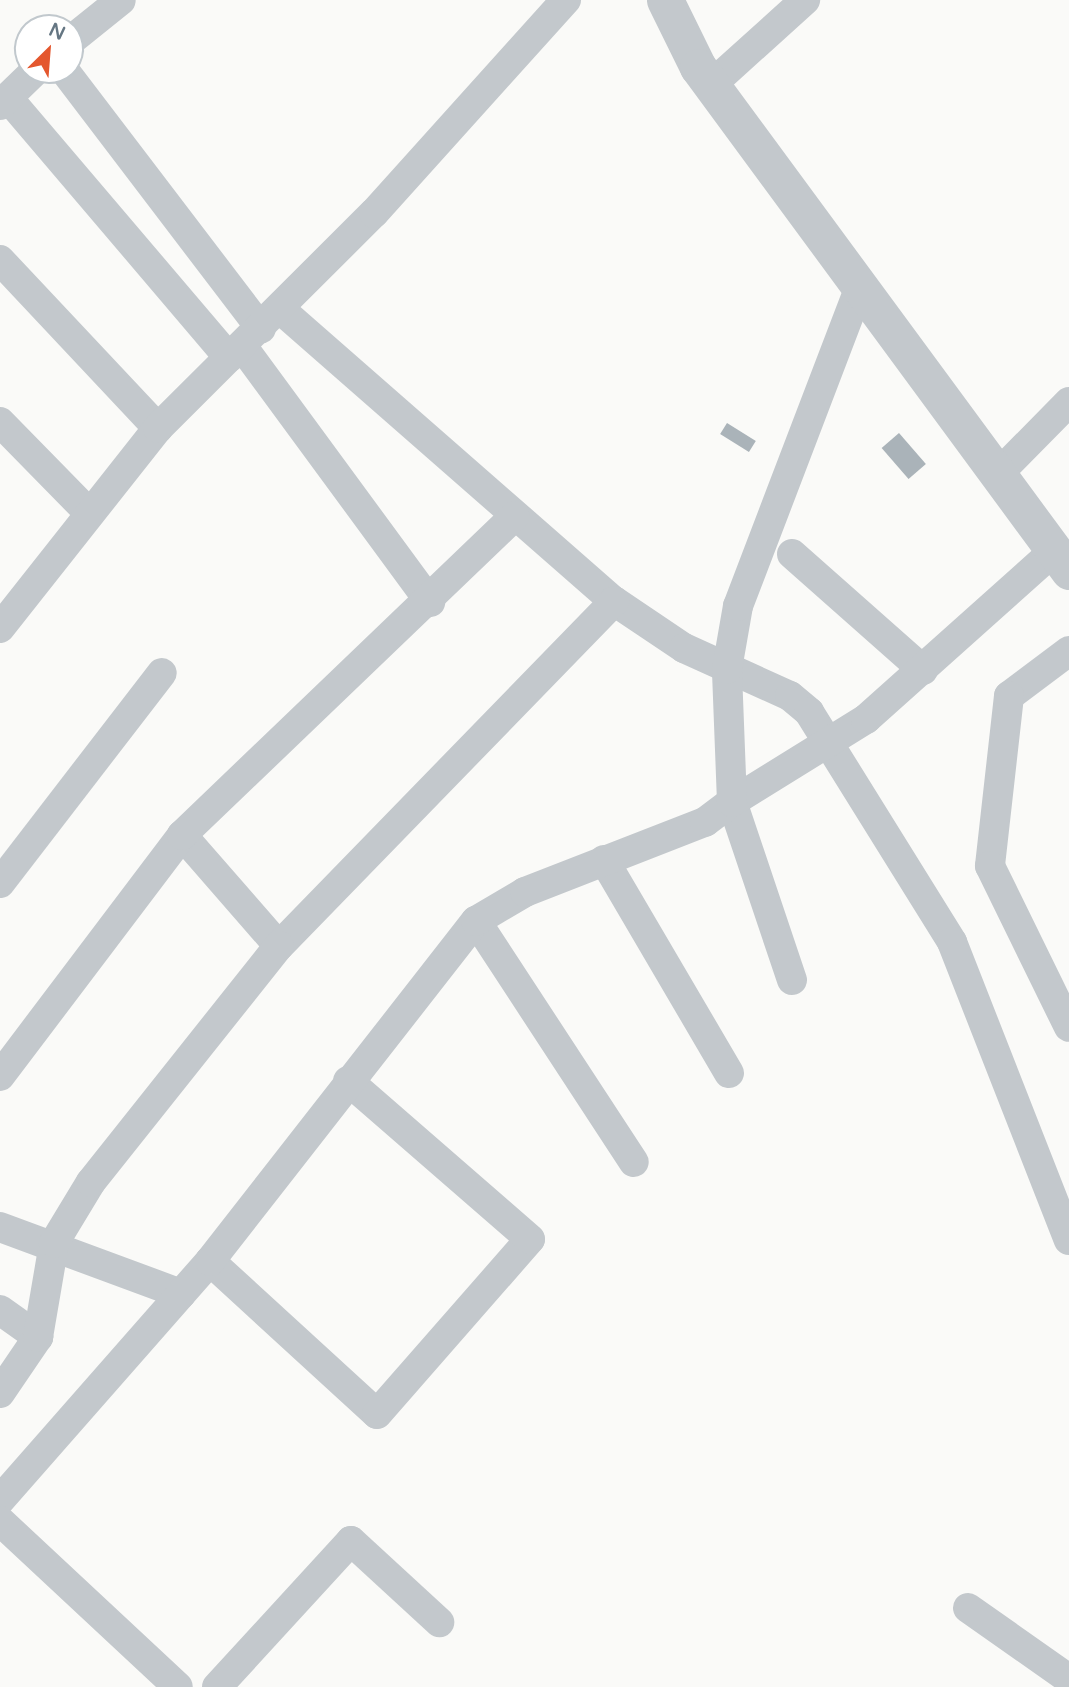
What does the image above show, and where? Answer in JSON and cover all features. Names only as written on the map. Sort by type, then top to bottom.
[{"type":"street","points":[[84,30],[121,0]]},
{"type":"street","points":[[4,614],[158,428],[253,336],[566,0]]},
{"type":"street","points":[[0,1500],[210,1261],[476,921],[604,860],[705,822],[732,802],[833,743],[1062,561],[711,85],[664,0]]},
{"type":"street","points":[[711,85],[805,0]]},
{"type":"street","points":[[22,84],[4,101],[253,336],[515,516],[614,601],[727,669],[790,696],[833,743],[952,942],[1069,1240]]},
{"type":"street","points":[[74,84],[253,336],[430,602]]},
{"type":"street","points":[[0,261],[158,428]]},
{"type":"street","points":[[792,980],[732,802],[727,669],[738,606],[860,287]]},
{"type":"street","points":[[998,474],[1069,402]]},
{"type":"street","points":[[0,422],[88,512]]},
{"type":"street","points":[[0,1076],[182,835],[430,602],[515,516]]},
{"type":"street","points":[[792,554],[923,670]]},
{"type":"street","points":[[0,1393],[38,1337],[54,1243],[91,1182],[279,946],[614,601]]},
{"type":"street","points":[[1069,651],[1009,696],[990,866],[1069,1027]]},
{"type":"street","points":[[0,883],[162,673]]},
{"type":"street","points":[[182,835],[279,946]]},
{"type":"street","points":[[604,860],[729,1073]]},
{"type":"street","points":[[476,921],[634,1162]]},
{"type":"street","points":[[210,1261],[377,1414],[530,1239],[348,1082]]},
{"type":"street","points":[[0,1227],[54,1243],[181,1294]]},
{"type":"street","points":[[0,1310],[38,1337]]},
{"type":"street","points":[[0,1521],[178,1687]]},
{"type":"street","points":[[217,1687],[351,1541],[439,1622]]},
{"type":"street","points":[[968,1608],[1069,1679]]},
{"type":"building","points":[[727,423],[756,441],[749,452],[720,434]]},
{"type":"building","points":[[899,433],[926,464],[909,479],[882,448]]}]
